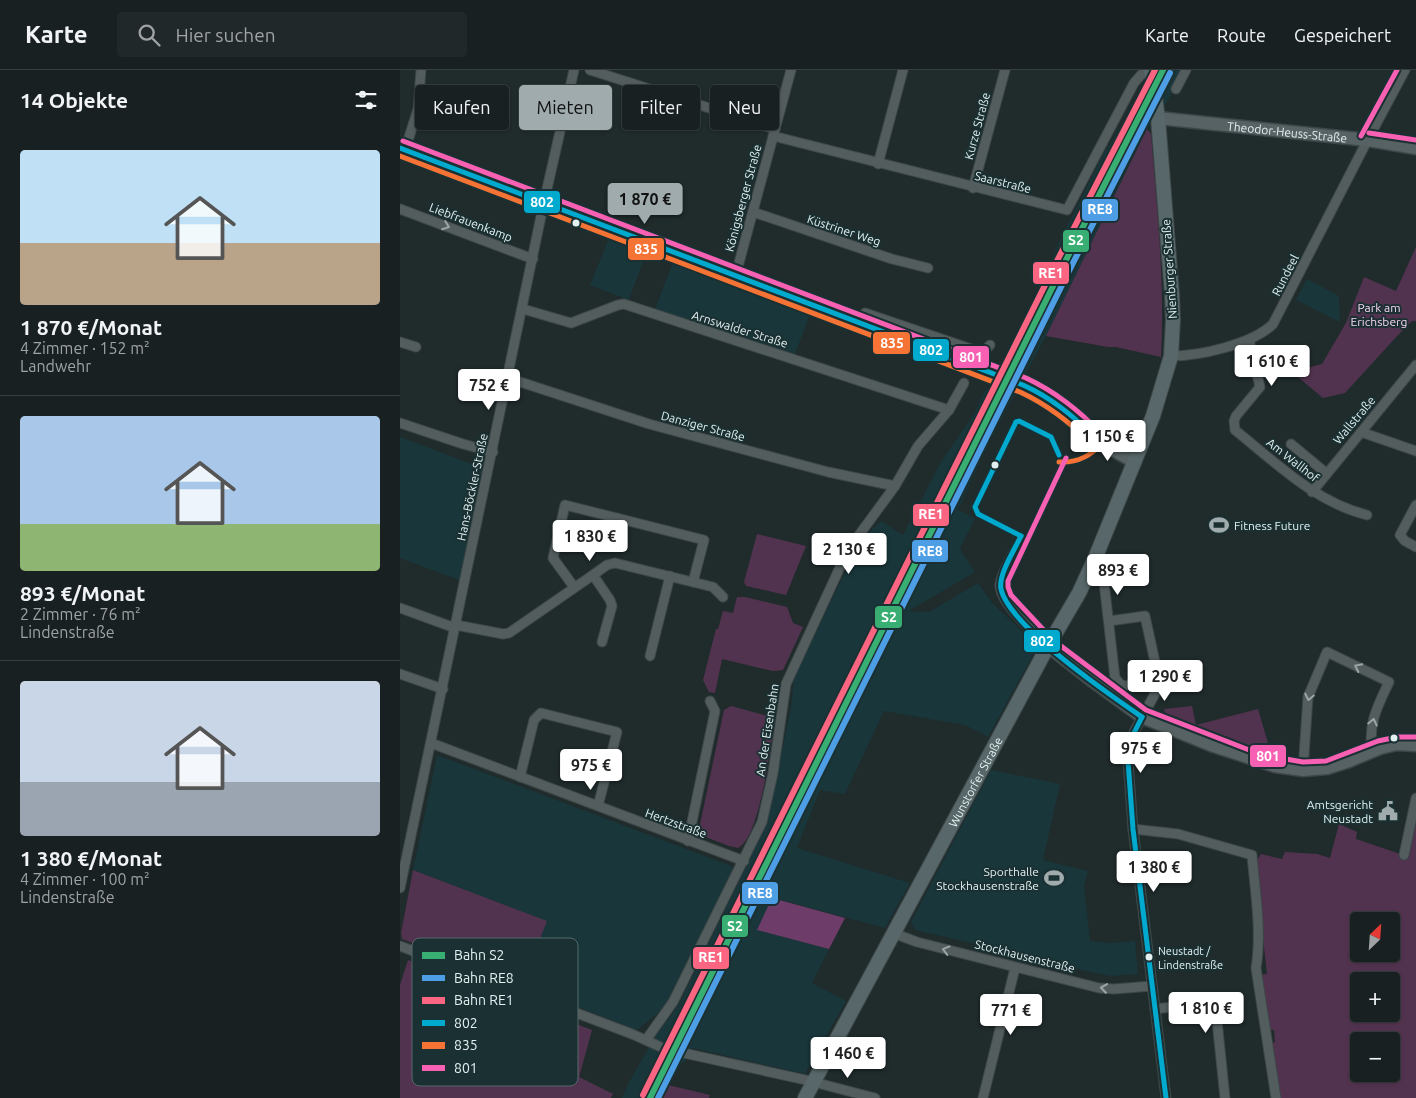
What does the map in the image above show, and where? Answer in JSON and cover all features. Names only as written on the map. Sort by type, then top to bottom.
[{"type":"main road","name":"Nienburger Straße","points":[[1135,462],[1153,416],[1171,356],[1173,320],[1158,118],[1151,70]]},
{"type":"main road","name":"Wunstorfer Straße","points":[[805,1098],[1087,576],[1135,462]]},
{"type":"street","points":[[421,70],[418,109],[402,149],[736,274],[1023,385],[1051,398],[1096,438],[1135,462]]},
{"type":"street","name":"Hans-Böckler-Straße","points":[[400,888],[534,259],[544,202],[574,70]]},
{"type":"street","name":"Saarstraße","points":[[590,70],[774,132],[878,164],[1067,210],[1134,83],[1140,75],[1151,70]]},
{"type":"street","name":"Königsberger Straße","points":[[736,274],[790,70]]},
{"type":"street","points":[[878,164],[902,70]]},
{"type":"street","name":"Kurze Straße","points":[[973,188],[1005,70]]},
{"type":"street","points":[[1176,89],[1186,70]]},
{"type":"street","name":"Rundeel","points":[[1171,356],[1192,355],[1249,340],[1267,331],[1279,316],[1405,70]]},
{"type":"street","name":"Theodor-Heuss-Straße","points":[[1158,118],[1368,140],[1416,148]]},
{"type":"street","name":"Liebfrauenkamp","points":[[400,209],[534,259]]},
{"type":"street","name":"Küstriner Weg","points":[[753,212],[892,259],[928,268]]},
{"type":"street","name":"Arnswalder Straße","points":[[523,309],[571,322],[624,304],[949,410]]},
{"type":"street","points":[[856,322],[865,312],[977,351],[984,351],[990,345]]},
{"type":"street","name":"Am Wallhof","points":[[1249,340],[1260,387],[1236,416],[1234,421],[1236,430],[1312,492],[1349,510],[1367,515]]},
{"type":"street","points":[[400,342],[416,347]]},
{"type":"street","name":"Wallstraße","points":[[1312,492],[1416,365]]},
{"type":"street","name":"Danziger Straße","points":[[508,378],[650,424],[828,472],[895,486]]},
{"type":"street","name":"An der Eisenbahn","points":[[646,1040],[674,1002],[762,822],[773,772],[788,678],[850,546],[895,486],[918,446],[949,410],[964,383]]},
{"type":"street","points":[[400,422],[492,452]]},
{"type":"street","points":[[1361,432],[1416,451]]},
{"type":"street","points":[[1291,444],[1326,474]]},
{"type":"street","points":[[574,587],[553,558],[565,505],[704,540],[693,582]]},
{"type":"street","points":[[1416,505],[1400,535],[1405,541],[1416,546]]},
{"type":"street","points":[[1013,553],[1001,579],[1002,596],[1048,646],[1142,716],[1260,762],[1303,770],[1327,768],[1397,744],[1416,745]]},
{"type":"street","points":[[400,608],[456,626],[503,634],[510,633],[574,587],[607,565],[614,563],[713,587],[723,597]]},
{"type":"street","points":[[1103,574],[1115,678],[1120,684],[1125,686],[1158,676]]},
{"type":"street","points":[[593,575],[612,606],[602,642]]},
{"type":"street","points":[[650,656],[670,576]]},
{"type":"street","points":[[1109,621],[1145,616],[1158,676],[1158,690],[1134,732],[1128,756],[1133,829],[1166,1098]]},
{"type":"street","points":[[1303,770],[1308,696],[1327,652],[1389,682],[1372,720],[1370,737],[1372,752]]},
{"type":"street","points":[[400,674],[443,689]]},
{"type":"street","points":[[688,841],[715,710],[710,701]]},
{"type":"street","points":[[520,778],[534,720],[541,713],[617,732],[598,806]]},
{"type":"street","name":"Hertzstraße","points":[[431,743],[744,861]]},
{"type":"street","points":[[1404,855],[1416,798]]},
{"type":"street","points":[[1133,829],[1178,834],[1252,855],[1258,935],[1256,968],[1276,1098]]},
{"type":"street","name":"Stockhausenstraße","points":[[894,933],[908,939],[1015,968],[1099,988],[1114,989],[1152,986]]},
{"type":"street","points":[[400,946],[412,951]]},
{"type":"street","points":[[983,1098],[1015,968]]},
{"type":"street","points":[[1155,1009],[1206,1003],[1216,1011],[1225,1098]]},
{"type":"street","points":[[578,1014],[679,1052],[814,1082],[875,1098]]},
{"type":"shaded area","points":[[1151,70],[1183,70],[1167,102],[1147,129],[1046,336],[991,438],[958,510],[975,518],[960,549],[975,572],[909,611],[929,612],[978,583],[993,604],[1029,638],[1033,655],[988,737],[965,725],[884,711],[845,794],[820,790],[797,848],[910,883],[885,928],[773,898],[758,930],[829,949],[812,983],[846,1001],[805,1074],[693,1048],[685,1062],[678,1063],[662,1098],[622,1098],[656,1035],[678,1006],[766,826],[791,708],[794,678],[860,541],[881,521],[903,535],[941,462],[974,414],[984,392],[993,382],[1025,324],[1059,242],[1103,155],[1136,101]]},
{"type":"shaded area","points":[[611,233],[648,247],[629,300],[590,285]]},
{"type":"shaded area","points":[[675,257],[811,312],[794,356],[655,309]]},
{"type":"shaded area","points":[[1307,279],[1339,296],[1340,322],[1296,300]]},
{"type":"shaded area","points":[[400,437],[485,469],[462,581],[400,558]]},
{"type":"shaded area","points":[[437,755],[734,867],[664,1008],[637,1030],[578,1007],[578,938],[540,938],[546,921],[413,870]]},
{"type":"shaded area","points":[[991,770],[1060,784],[1043,860],[1088,871],[1084,886],[1090,941],[1110,943],[1135,941],[1138,974],[1110,976],[1059,965],[1060,961],[1007,949],[1006,951],[915,930],[911,922]]},
{"type":"shaded area","points":[[772,898],[845,918],[829,949],[757,930]]},
{"type":"green space","points":[[1147,129],[1151,134],[1160,245],[1161,357],[1116,347],[1046,336]]},
{"type":"green space","name":"Park am Erichsberg","points":[[1416,247],[1416,321],[1412,321],[1398,335],[1345,393],[1323,398],[1292,372],[1322,364],[1346,323],[1364,277],[1396,291]]},
{"type":"green space","points":[[757,534],[806,546],[786,595],[746,586],[744,582]]},
{"type":"green space","points":[[737,597],[745,597],[787,607],[793,623],[803,627],[783,670],[773,671],[722,659],[715,693],[709,692],[703,680],[716,629],[718,629],[723,611],[733,613]]},
{"type":"green space","points":[[731,706],[775,718],[758,809],[746,841],[738,848],[698,834],[724,710]]},
{"type":"green space","points":[[1192,706],[1196,725],[1258,709],[1272,757],[1218,739],[1166,717],[1164,709]]},
{"type":"green space","points":[[1339,824],[1357,832],[1356,839],[1409,857],[1416,824],[1416,1098],[1277,1098],[1272,1043],[1275,1042],[1274,1030],[1268,1030],[1261,975],[1267,974],[1255,864],[1261,854],[1282,859],[1285,852],[1317,854],[1330,858]]},
{"type":"green space","points":[[413,870],[547,921],[540,938],[412,938],[412,943],[402,939],[401,933]]},
{"type":"green space","points":[[408,960],[412,962],[412,1086],[578,1086],[578,1025],[592,1030],[579,1077],[613,1094],[611,1098],[400,1098],[400,985]]},
{"type":"green space","points":[[668,1085],[710,1095],[709,1098],[662,1098]]},
{"type":"rail line","name":"RE1","points":[[643,1095],[1059,257],[1155,70]]},
{"type":"rail line","name":"S2","points":[[650,1098],[1066,260],[1163,70]]},
{"type":"rail line","name":"RE8","points":[[658,1098],[1073,263],[1170,73]]},
{"type":"transit line","name":"801","points":[[1361,136],[1397,70]]},
{"type":"transit line","name":"801","points":[[1369,133],[1416,140]]},
{"type":"transit line","name":"801","points":[[403,141],[1026,378],[1066,402],[1101,433]]},
{"type":"transit line","name":"802","points":[[400,148],[1023,385],[1062,408],[1096,438]]},
{"type":"transit line","name":"835","points":[[400,156],[1020,392],[1058,414],[1091,443]]},
{"type":"transit line","name":"802","points":[[1016,422],[1019,421],[1051,437],[1059,455]]},
{"type":"transit line","name":"802","points":[[1016,422],[975,507],[978,514],[1021,536]]},
{"type":"transit line","name":"835","points":[[1059,462],[1083,458],[1102,443]]},
{"type":"transit line","name":"801","points":[[1066,458],[1008,581],[1011,595],[1053,640],[1146,710],[1262,755],[1303,762],[1326,761],[1378,741],[1397,737],[1416,737]]},
{"type":"transit line","name":"802","points":[[1021,536],[1002,577],[1001,589],[1008,604],[1022,622],[1062,659],[1142,717]]},
{"type":"transit line","name":"802","points":[[1142,717],[1131,739],[1128,761],[1133,829],[1166,1098]]},
{"type":"place","name":"Fitness Future","points":[[1219,525]]},
{"type":"place","name":"Amtsgericht Neustadt","points":[[1388,811]]},
{"type":"place","name":"Sporthalle Stockhausenstraße","points":[[1054,878]]},
{"type":"place","name":"Neustadt / Lindenstraße","points":[[1149,957]]}]
